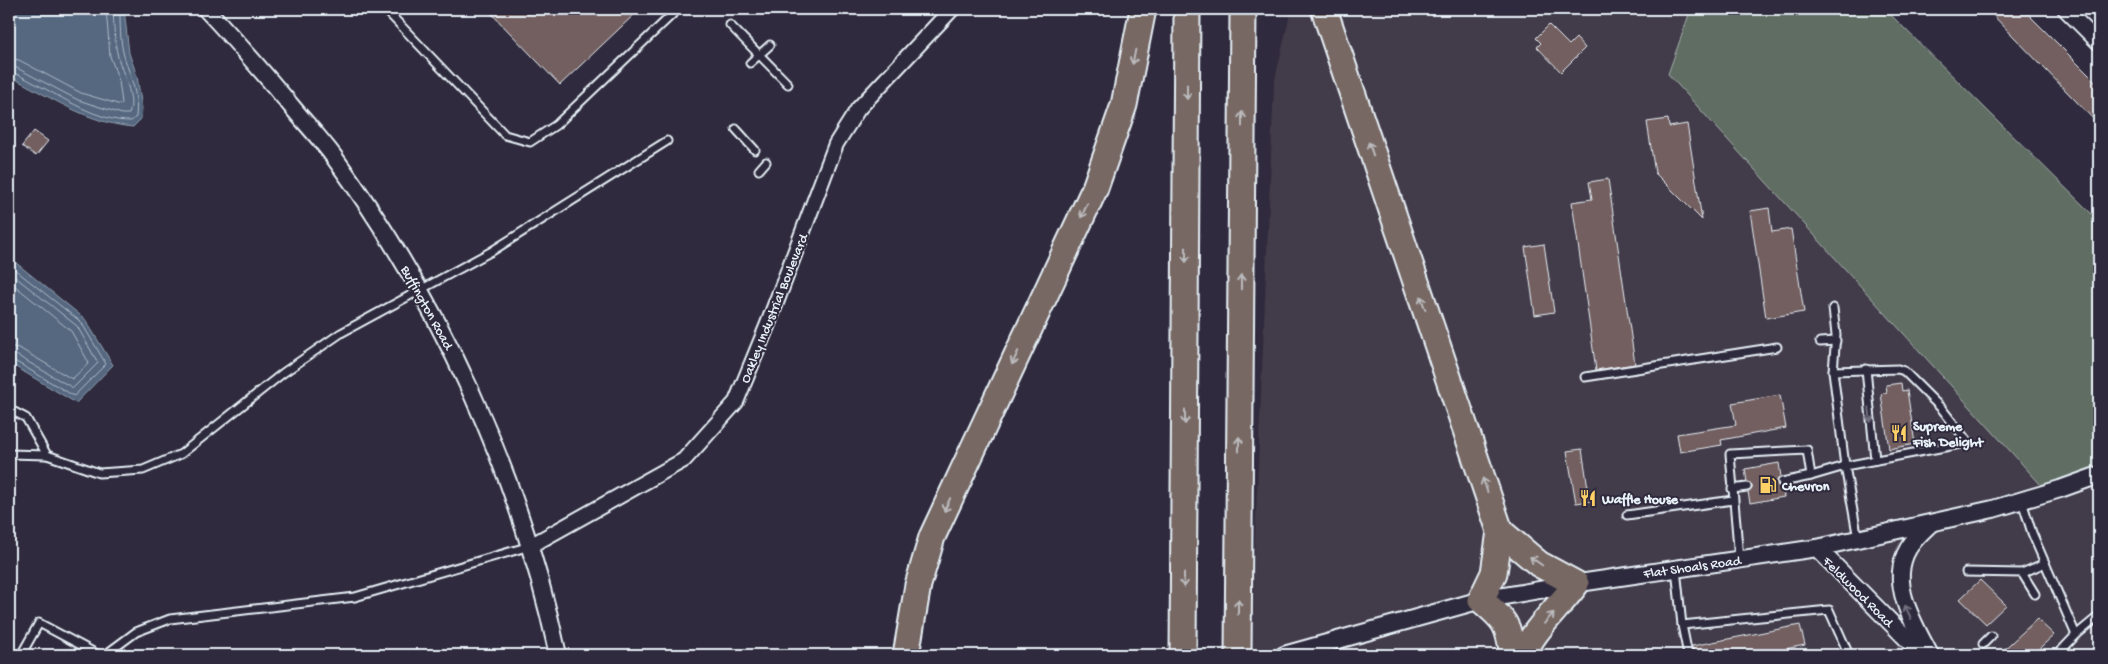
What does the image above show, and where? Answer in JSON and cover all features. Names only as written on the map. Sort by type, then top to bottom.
[{"type":"highway","points":[[906,655],[918,585],[932,537],[1095,188],[1124,105],[1143,9]]},
{"type":"highway","points":[[1183,655],[1188,9]]},
{"type":"highway","points":[[1238,655],[1243,9]]},
{"type":"highway","points":[[1324,9],[1500,531],[1494,573],[1482,600],[1500,616],[1509,631],[1512,655]]},
{"type":"highway","points":[[1500,531],[1540,564],[1576,584],[1560,606],[1545,622],[1524,655]]},
{"type":"street","name":"Buffington Road","points":[[206,9],[249,54],[333,156],[395,248],[449,344],[486,424],[530,546],[549,612],[558,655]]},
{"type":"street","name":"Oakley Industrial Boulevard","points":[[530,546],[684,460],[736,402],[768,324],[836,144],[858,109],[952,9]]},
{"type":"street","points":[[2065,9],[2099,43]]},
{"type":"street","name":"Flat Shoals Road","points":[[1289,654],[1482,600],[1817,548],[1931,523],[2022,500],[2099,475]]},
{"type":"street","points":[[1920,654],[1904,605],[1900,568],[1911,544],[1931,523]]},
{"type":"street","name":"Feldwood Road","points":[[1817,548],[1920,654]]},
{"type":"lane","points":[[386,9],[505,135],[530,142],[556,125],[678,9]]},
{"type":"lane","points":[[730,25],[788,84]]},
{"type":"lane","points":[[750,63],[770,45]]},
{"type":"lane","points":[[736,129],[756,150]]},
{"type":"lane","points":[[9,454],[47,454],[99,473],[143,470],[181,454],[283,373],[342,333],[492,251],[667,141]]},
{"type":"lane","points":[[758,170],[766,162]]},
{"type":"lane","points":[[1833,308],[1836,341],[1833,371],[1845,466],[1858,539]]},
{"type":"lane","points":[[1820,342],[1836,341]]},
{"type":"lane","points":[[1585,377],[1777,347]]},
{"type":"lane","points":[[1782,482],[1845,466],[1966,443],[1966,438],[1942,409],[1904,371],[1898,369],[1866,369],[1833,371]]},
{"type":"lane","points":[[1866,369],[1875,460]]},
{"type":"lane","points":[[9,409],[26,418],[47,454]]},
{"type":"lane","points":[[1739,560],[1730,454],[1807,450],[1811,476]]},
{"type":"lane","points":[[1732,489],[1748,487]]},
{"type":"lane","points":[[1627,515],[1733,500]]},
{"type":"lane","points":[[2022,500],[2032,532],[2076,636]]},
{"type":"lane","points":[[106,655],[136,632],[170,619],[355,597],[530,546]]},
{"type":"lane","points":[[1966,572],[2022,573],[2045,563]]},
{"type":"lane","points":[[1676,569],[1682,625],[1688,655]]},
{"type":"lane","points":[[2022,573],[2034,594]]},
{"type":"lane","points":[[1682,625],[1829,610],[1848,654],[1837,655]]},
{"type":"lane","points":[[2056,655],[2099,616]]},
{"type":"lane","points":[[21,655],[39,623],[100,655]]},
{"type":"lane","points":[[1983,644],[1991,636]]},
{"type":"shaded area","points":[[1291,9],[1691,9],[1669,74],[2051,496],[2099,482],[2099,655],[1250,655],[1274,84]]},
{"type":"green space","points":[[1691,9],[1885,9],[2099,221],[2099,482],[2051,496],[1668,74]]},
{"type":"water","points":[[9,9],[124,9],[129,53],[137,76],[142,108],[141,119],[133,127],[100,120],[69,108],[9,76]]},
{"type":"water","points":[[9,259],[85,319],[113,365],[76,403],[9,363]]},
{"type":"building","points":[[487,9],[640,9],[560,85]]},
{"type":"building","points":[[1987,9],[2023,9],[2099,85],[2099,125]]},
{"type":"building","points":[[1549,25],[1569,45],[1576,38],[1585,48],[1561,72],[1537,47],[1541,43],[1536,38]]},
{"type":"building","points":[[1668,119],[1669,127],[1687,124],[1702,220],[1655,173],[1647,122]]},
{"type":"building","points":[[34,131],[48,141],[36,156],[22,146]]},
{"type":"building","points":[[1608,179],[1635,364],[1596,370],[1572,202],[1592,199],[1589,182]]},
{"type":"building","points":[[1769,208],[1772,232],[1791,229],[1804,312],[1766,318],[1750,211]]},
{"type":"building","points":[[1544,244],[1554,312],[1535,315],[1525,247]]},
{"type":"building","points":[[1901,383],[1902,391],[1907,390],[1915,444],[1889,449],[1881,394],[1887,392],[1886,385]]},
{"type":"building","points":[[1780,395],[1786,428],[1721,440],[1722,445],[1680,452],[1677,434],[1736,425],[1732,403]]},
{"type":"building","points":[[1582,449],[1590,501],[1576,503],[1567,451]]},
{"type":"building","points":[[1779,463],[1781,477],[1777,483],[1778,486],[1783,487],[1784,497],[1750,503],[1748,492],[1752,489],[1752,486],[1747,482],[1745,469]]},
{"type":"building","points":[[1980,580],[2006,605],[1986,624],[1960,599]]},
{"type":"building","points":[[2037,619],[2054,635],[2032,655],[1998,655]]},
{"type":"building","points":[[1800,625],[1805,645],[1755,655],[1693,655],[1692,646]]},
{"type":"place","name":"Supreme Fish Delight","points":[[1899,433]]},
{"type":"place","name":"Chevron","points":[[1768,485]]},
{"type":"place","name":"Waffle House","points":[[1588,498]]}]
